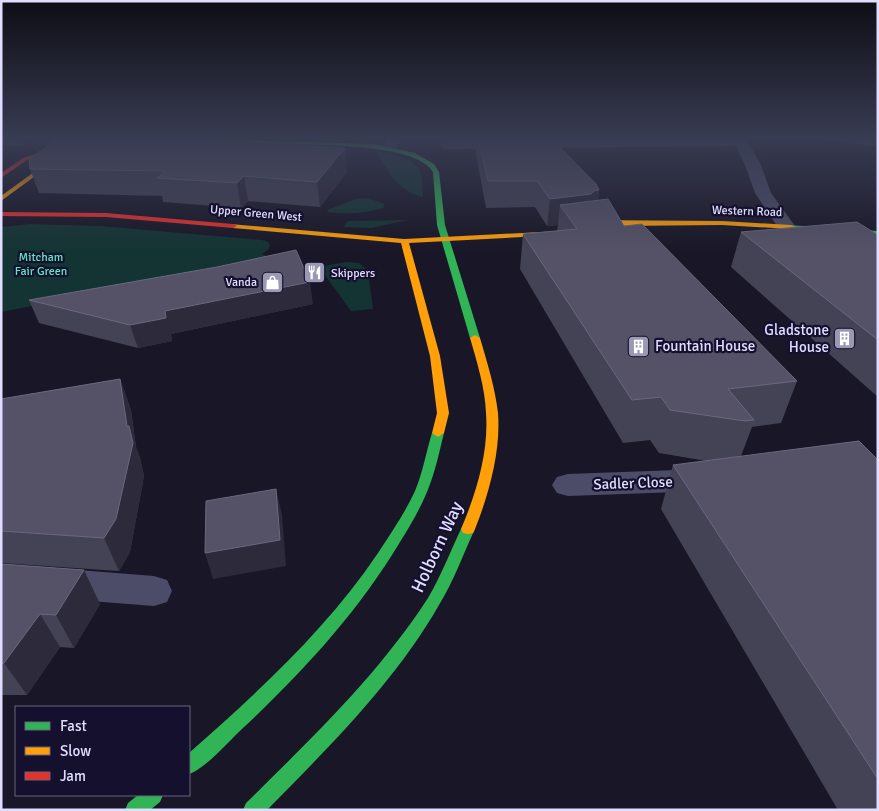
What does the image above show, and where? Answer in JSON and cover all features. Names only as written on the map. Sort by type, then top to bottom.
[{"type":"main road","points":[[1,199],[35,175]]},
{"type":"main road","name":"Holborn Way","points":[[253,810],[334,730],[390,662],[434,600],[472,518],[481,491],[488,458],[492,414],[482,362],[441,225],[436,175]]},
{"type":"main road","name":"Upper Green West","points":[[1,206],[83,211],[106,215]]},
{"type":"main road","name":"Upper Green West","points":[[1,214],[106,215],[404,241],[446,240]]},
{"type":"main road","name":"Western Road","points":[[446,240],[568,225],[616,224],[722,223],[878,233]]},
{"type":"main road","points":[[190,764],[264,698],[343,613],[379,565],[406,521],[424,484],[443,413],[435,356],[404,241],[408,233],[424,227],[456,224]]},
{"type":"main road","points":[[135,810],[152,796]]},
{"type":"street","points":[[757,175],[763,193],[786,226]]},
{"type":"street","name":"Sadler Close","points":[[568,485],[703,480],[733,476]]},
{"type":"street","points":[[1,579],[154,591]]},
{"type":"green space","points":[[390,175],[421,175],[423,197],[407,190]]},
{"type":"green space","points":[[367,198],[385,204],[383,208],[356,213],[335,213],[328,212],[327,210],[356,199]]},
{"type":"green space","points":[[408,220],[371,228],[343,227],[348,221]]},
{"type":"green space","name":"Mitcham Fair Green","points":[[29,224],[100,226],[262,240],[268,242],[270,246],[262,254],[273,259],[1,312],[1,227]]},
{"type":"green space","points":[[346,262],[359,263],[368,271],[373,309],[351,311],[319,267]]},
{"type":"building","points":[[161,175],[323,175],[317,182],[244,176],[237,183],[157,178]]},
{"type":"building","points":[[487,175],[587,175],[599,190],[591,194],[550,199],[537,181],[488,181]]},
{"type":"building","points":[[608,199],[624,226],[642,224],[797,381],[728,389],[754,420],[745,421],[670,410],[661,397],[632,400],[523,234],[577,229],[560,205]]},
{"type":"building","points":[[857,222],[878,235],[878,340],[741,232]]},
{"type":"building","points":[[296,250],[310,282],[165,311],[166,318],[130,325],[29,300],[217,267]]},
{"type":"building","points":[[120,379],[127,426],[129,426],[133,443],[116,519],[104,538],[1,531],[1,399]]},
{"type":"building","points":[[859,441],[878,460],[878,779],[673,465]]},
{"type":"building","points":[[276,489],[280,540],[205,553],[206,501]]},
{"type":"building","points":[[1,564],[84,570],[56,615],[40,614],[4,663],[1,663]]},
{"type":"traffic: fast","points":[[436,175],[441,225],[475,338]]},
{"type":"traffic: fast","points":[[791,227],[878,233]]},
{"type":"traffic: fast","points":[[190,764],[272,689],[324,635],[348,606],[391,545],[417,500],[426,478],[438,433]]},
{"type":"traffic: fast","points":[[253,810],[349,711],[394,658],[434,601],[468,529]]},
{"type":"traffic: fast","points":[[135,810],[152,796]]},
{"type":"traffic: slow","points":[[1,199],[34,175]]},
{"type":"traffic: slow","points":[[587,222],[616,224],[722,223],[791,227]]},
{"type":"traffic: slow","points":[[233,226],[404,241],[560,233]]},
{"type":"traffic: slow","points":[[404,241],[435,356],[443,413],[438,433]]},
{"type":"traffic: slow","points":[[468,529],[478,504],[486,472],[492,425],[489,394],[475,338]]},
{"type":"traffic: jam","points":[[1,214],[106,215],[233,226]]},
{"type":"place","name":"Skippers","points":[[315,273]]},
{"type":"place","name":"Vanda","points":[[273,282]]},
{"type":"place","name":"Gladstone House","points":[[845,339]]},
{"type":"place","name":"Fountain House","points":[[639,346]]}]
